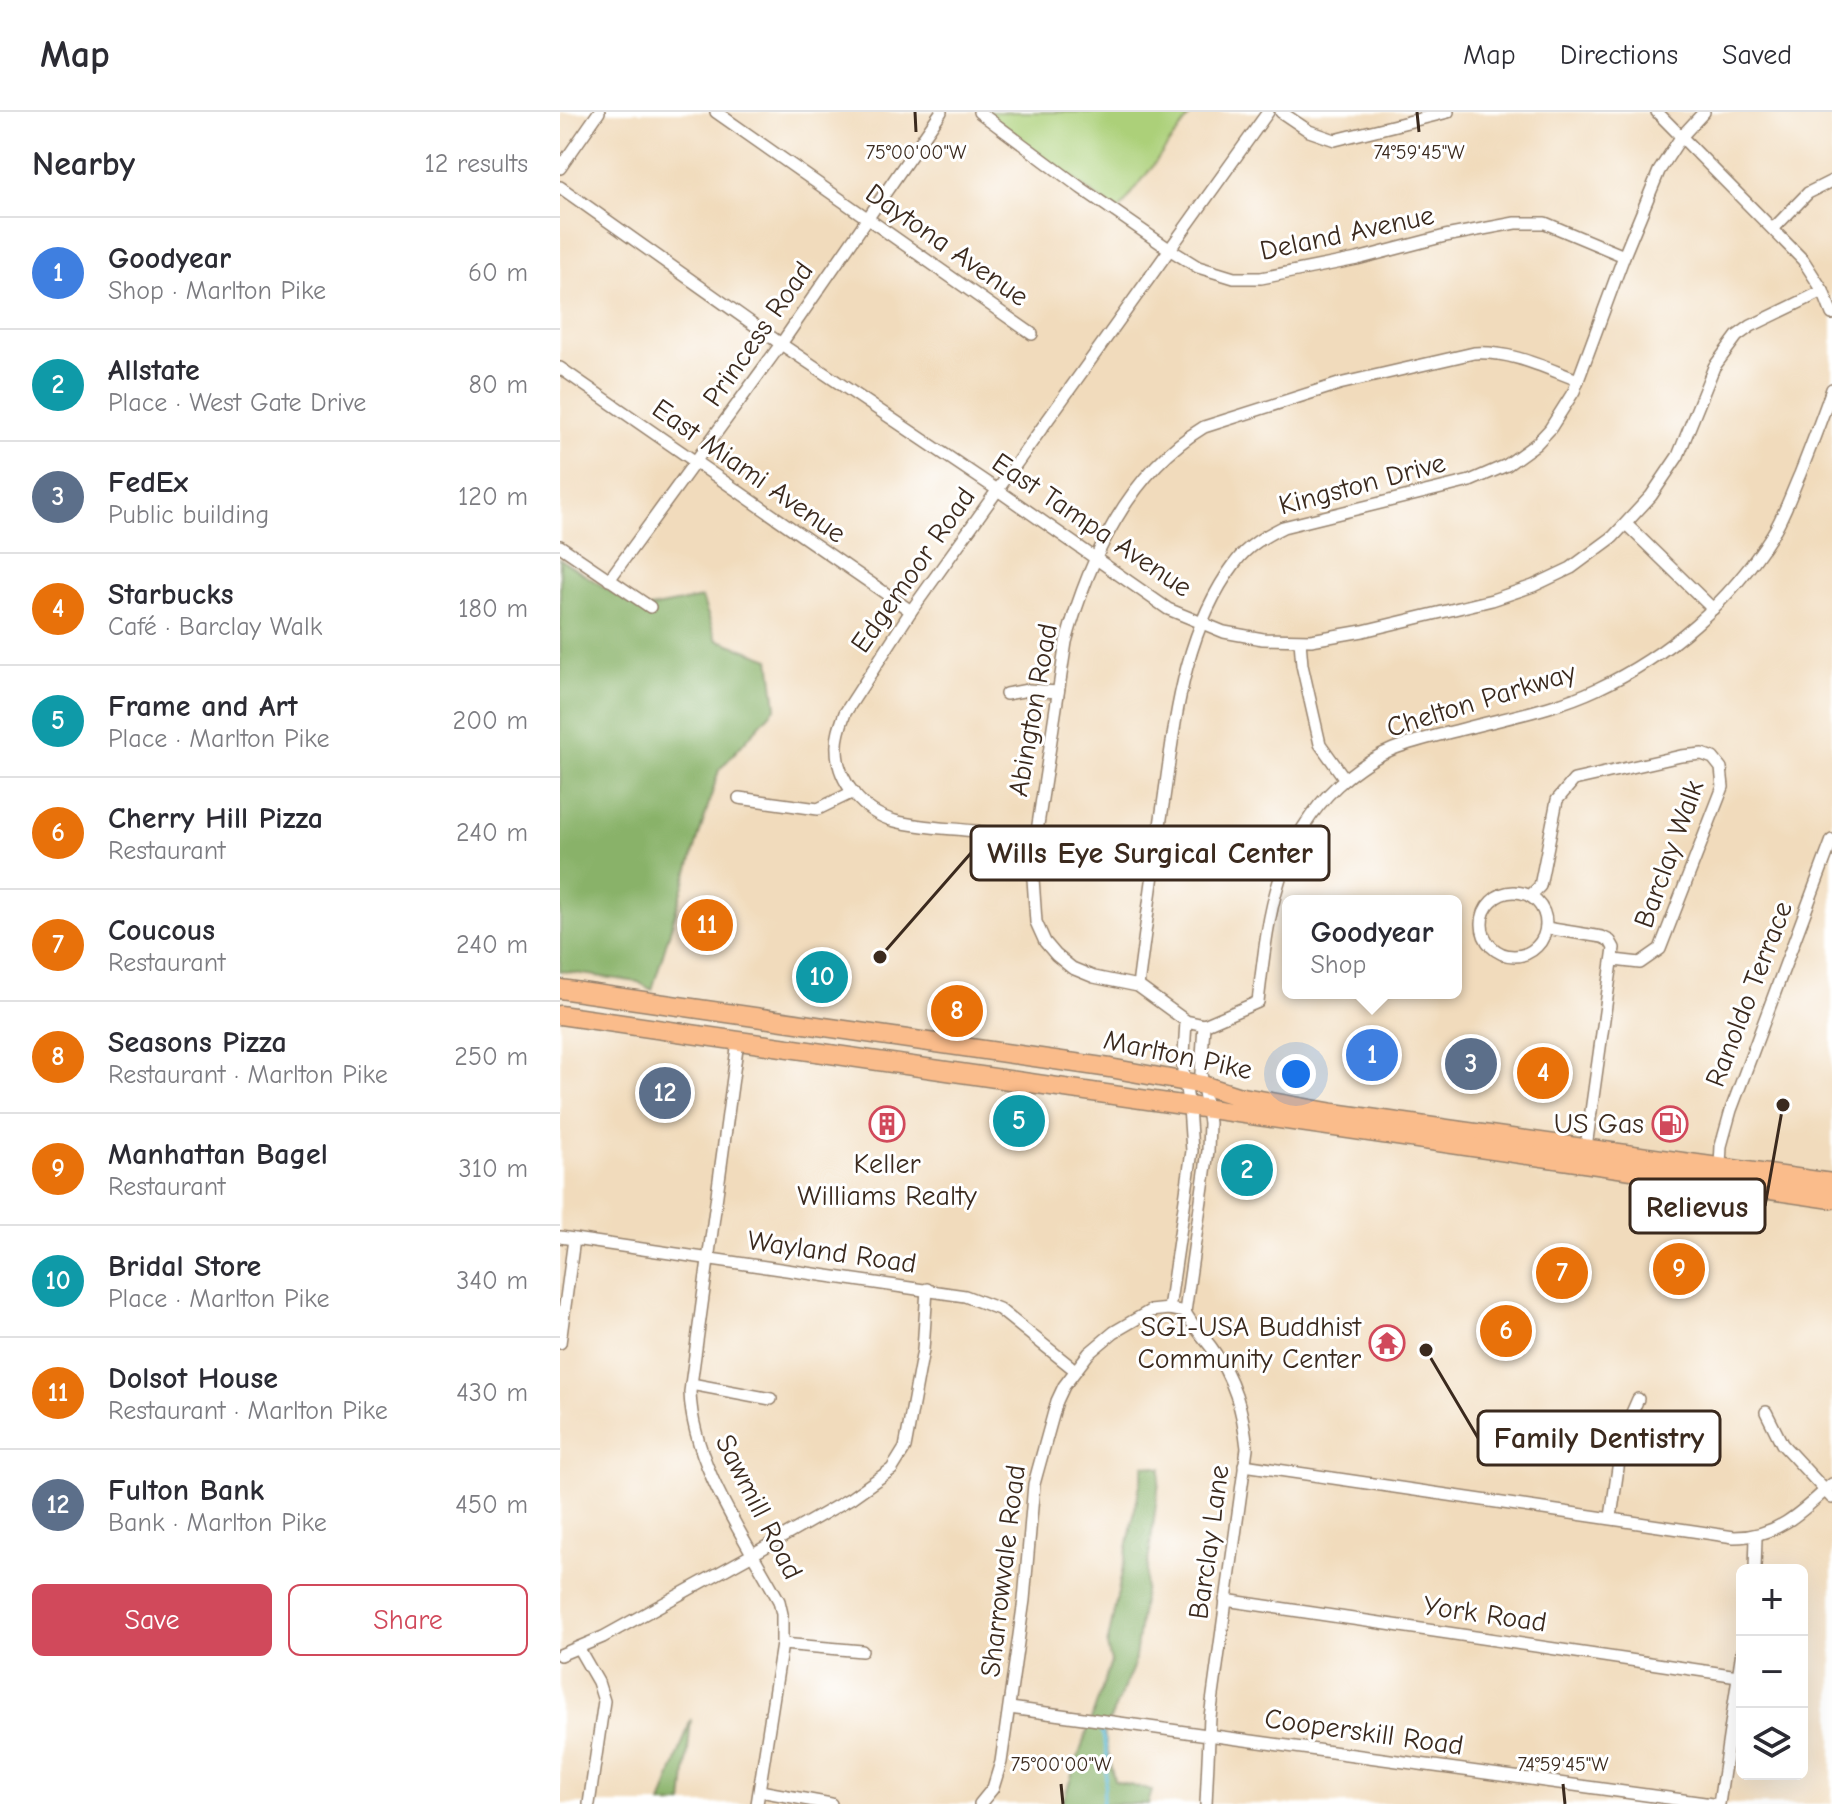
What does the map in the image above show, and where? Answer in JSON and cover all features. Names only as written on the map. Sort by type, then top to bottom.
[{"type":"highway","name":"Marlton Pike","points":[[560,989],[1110,1068],[1196,1096],[1237,1096],[1832,1183]]},
{"type":"highway","name":"Marlton Pike","points":[[560,1015],[738,1041],[1196,1096],[1832,1199]]},
{"type":"highway","points":[[1745,1187],[1750,1181],[1760,1179],[1832,1190]]},
{"type":"street","points":[[560,168],[599,112]]},
{"type":"street","name":"Daytona Avenue","points":[[716,112],[1032,334]]},
{"type":"street","name":"Princess Road","points":[[609,580],[781,344],[941,112]]},
{"type":"street","name":"Deland Avenue","points":[[979,112],[1169,249],[1198,267],[1234,278],[1261,278],[1515,223],[1545,223],[1624,256]]},
{"type":"street","name":"Edgemoor Road","points":[[1035,845],[977,831],[892,820],[873,811],[853,792],[839,765],[837,748],[845,713],[911,611],[1268,112]]},
{"type":"street","points":[[1281,112],[1309,131],[1335,140],[1448,112]]},
{"type":"street","points":[[1657,112],[1803,260],[1823,291],[1832,314]]},
{"type":"street","name":"Kingston Drive","points":[[1138,986],[1176,713],[1190,655],[1213,598],[1236,562],[1266,535],[1283,527],[1470,481],[1521,457],[1550,429],[1564,409],[1655,180],[1681,137],[1704,112]]},
{"type":"street","points":[[1774,228],[1808,193],[1832,181]]},
{"type":"street","name":"East Tampa Avenue","points":[[560,187],[781,344],[1168,609],[1202,625],[1263,639],[1300,641],[1363,631],[1492,600],[1533,586],[1583,560],[1626,524],[1651,496],[1678,456],[1714,367],[1737,336],[1823,291]]},
{"type":"street","name":"Abington Road","points":[[1138,986],[1094,977],[1072,968],[1056,955],[1045,942],[1036,922],[1032,864],[1066,642],[1094,559],[1131,496],[1163,460],[1204,427],[1339,384],[1474,353],[1494,352],[1512,355],[1578,380]]},
{"type":"street","name":"East Miami Avenue","points":[[560,368],[911,611]]},
{"type":"street","name":"Chelton Parkway","points":[[1195,1023],[1258,1002],[1272,905],[1282,866],[1304,824],[1345,779],[1393,749],[1550,707],[1595,690],[1659,653],[1713,609],[1735,586],[1785,510],[1832,389]]},
{"type":"street","points":[[1626,524],[1713,609]]},
{"type":"street","points":[[560,546],[650,607]]},
{"type":"street","points":[[1300,641],[1302,665],[1320,744],[1345,779]]},
{"type":"street","points":[[1006,694],[1028,690],[1058,692]]},
{"type":"street","name":"Barclay Walk","points":[[1530,896],[1540,886],[1557,800],[1574,780],[1681,756],[1702,754],[1713,758],[1721,768],[1723,787],[1660,949],[1640,963],[1614,960]]},
{"type":"street","points":[[739,798],[818,809],[853,792]]},
{"type":"street","name":"Ranoldo Terrace","points":[[1720,1166],[1721,1146],[1731,1110],[1832,840]]},
{"type":"street","points":[[1513,892],[1530,896],[1543,910],[1546,928],[1537,946],[1520,956],[1500,953],[1484,938],[1482,917],[1493,899],[1513,892]]},
{"type":"street","name":"Barclay Walk","points":[[1546,928],[1605,938],[1614,948],[1586,1147]]},
{"type":"street","points":[[1138,986],[1195,1023]]},
{"type":"street","points":[[1177,1311],[1208,1151],[1196,1096],[1183,1066],[1195,1023]]},
{"type":"street","points":[[1177,1311],[1196,1096],[1201,1073],[1195,1023]]},
{"type":"street","name":"Sawmill Road","points":[[738,1041],[691,1384],[691,1410],[699,1448],[710,1473],[779,1601],[782,1614],[782,1644],[757,1804]]},
{"type":"street","name":"Wayland Road","points":[[560,1237],[965,1296],[995,1307],[1075,1370]]},
{"type":"street","points":[[560,1343],[574,1239]]},
{"type":"street","points":[[560,1655],[579,1649],[753,1554],[851,1498],[892,1469],[905,1448],[923,1350],[927,1289]]},
{"type":"street","name":"Sharrowvale Road","points":[[980,1804],[993,1788],[1001,1762],[1024,1600],[1034,1484],[1057,1401],[1089,1353],[1127,1323],[1150,1311],[1177,1311]]},
{"type":"street","name":"Barclay Lane","points":[[1177,1311],[1213,1349],[1236,1391],[1244,1417],[1247,1448],[1225,1600],[1206,1804]]},
{"type":"street","points":[[691,1384],[771,1399]]},
{"type":"street","points":[[1611,1517],[1623,1433],[1638,1399]]},
{"type":"street","points":[[1244,1465],[1734,1537],[1756,1537],[1790,1521],[1830,1490],[1782,1444],[1766,1412]]},
{"type":"street","points":[[1755,1564],[1756,1537]]},
{"type":"street","name":"York Road","points":[[1225,1600],[1736,1676]]},
{"type":"street","points":[[782,1644],[862,1651]]},
{"type":"street","points":[[579,1649],[598,1682],[604,1701],[589,1804]]},
{"type":"street","points":[[1719,1804],[1736,1689]]},
{"type":"street","name":"Cooperskill Road","points":[[1010,1708],[1712,1804]]},
{"type":"street","points":[[760,1791],[831,1804]]},
{"type":"green space","points":[[981,112],[1193,112],[1118,212]]},
{"type":"green space","points":[[560,559],[640,610],[702,598],[716,639],[770,659],[776,707],[719,770],[652,990],[638,982],[560,971]]},
{"type":"green space","points":[[1144,1465],[1161,1468],[1134,1665],[1104,1733],[1114,1781],[1152,1791],[1148,1804],[1062,1804],[1111,1662],[1107,1646]]},
{"type":"green space","points":[[691,1719],[683,1804],[661,1804]]},
{"type":"waterway","points":[[1100,1729],[1107,1757],[1102,1804]]},
{"type":"place","name":"Dolsot House","points":[[707,925]]},
{"type":"place","name":"Wills Eye Surgical Center","points":[[880,957]]},
{"type":"place","name":"Bridal Store","points":[[822,977]]},
{"type":"place","name":"Seasons Pizza","points":[[957,1011]]},
{"type":"place","name":"Goodyear","points":[[1372,1055]]},
{"type":"place","name":"FedEx","points":[[1471,1064]]},
{"type":"place","name":"Starbucks","points":[[1543,1073]]},
{"type":"place","name":"Fulton Bank","points":[[665,1093]]},
{"type":"place","name":"Relievus","points":[[1783,1105]]},
{"type":"place","name":"Frame and Art","points":[[1019,1121]]},
{"type":"place","name":"Keller Williams Realty","points":[[887,1124]]},
{"type":"place","name":"US Gas","points":[[1670,1124]]},
{"type":"place","name":"Allstate","points":[[1247,1170]]},
{"type":"place","name":"Manhattan Bagel","points":[[1679,1269]]},
{"type":"place","name":"Coucous","points":[[1562,1273]]},
{"type":"place","name":"Cherry Hill Pizza","points":[[1506,1331]]},
{"type":"place","name":"SGI-USA Buddhist Community Center","points":[[1387,1343]]},
{"type":"place","name":"Family Dentistry","points":[[1426,1350]]}]
